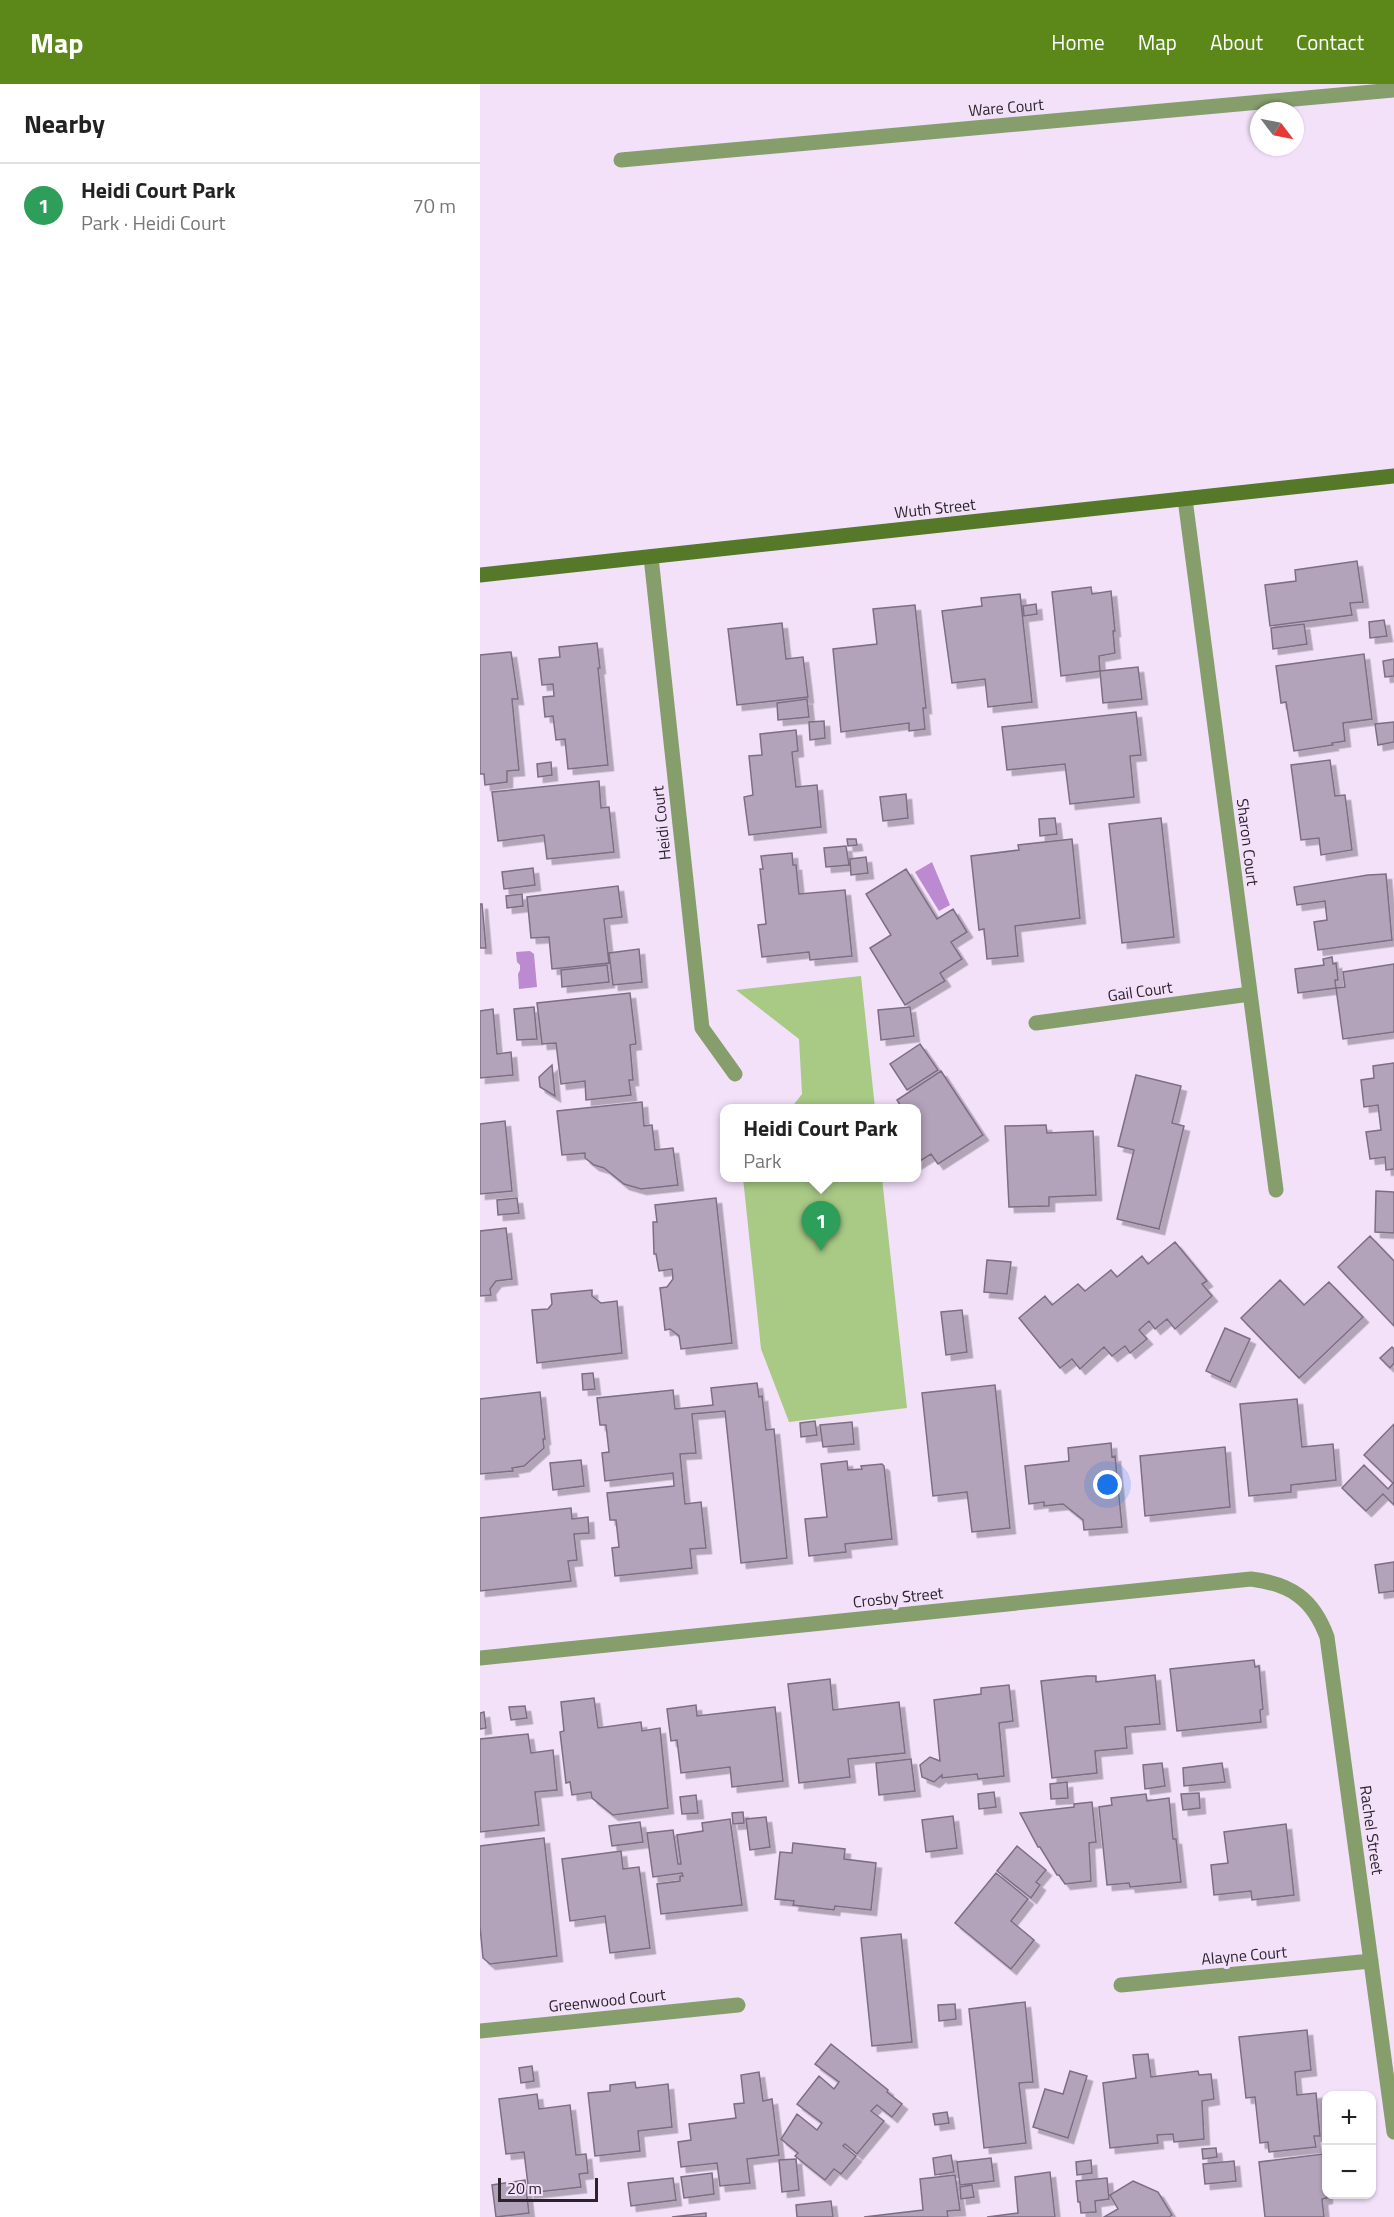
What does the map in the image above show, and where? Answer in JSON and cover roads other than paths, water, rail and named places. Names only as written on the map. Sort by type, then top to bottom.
[{"type":"street","name":"Ware Court","points":[[621,160],[1394,90]]},
{"type":"street","name":"Wuth Street","points":[[480,575],[1394,476]]},
{"type":"street","name":"Sharon Court","points":[[1185,499],[1276,1190]]},
{"type":"street","name":"Heidi Court","points":[[651,557],[702,1028],[735,1074]]},
{"type":"street","name":"Gail Court","points":[[1036,1023],[1250,993]]},
{"type":"street","name":"Crosby Street","points":[[480,1658],[1251,1579],[1268,1581],[1285,1587],[1300,1596],[1312,1608]]},
{"type":"street","name":"Rachel Street","points":[[1312,1608],[1328,1637],[1394,2132]]},
{"type":"street","name":"Alayne Court","points":[[1121,1985],[1371,1962]]},
{"type":"street","name":"Greenwood Court","points":[[480,2031],[738,2005]]},
{"type":"place","name":"Heidi Court Park","points":[[821,1251]]}]
